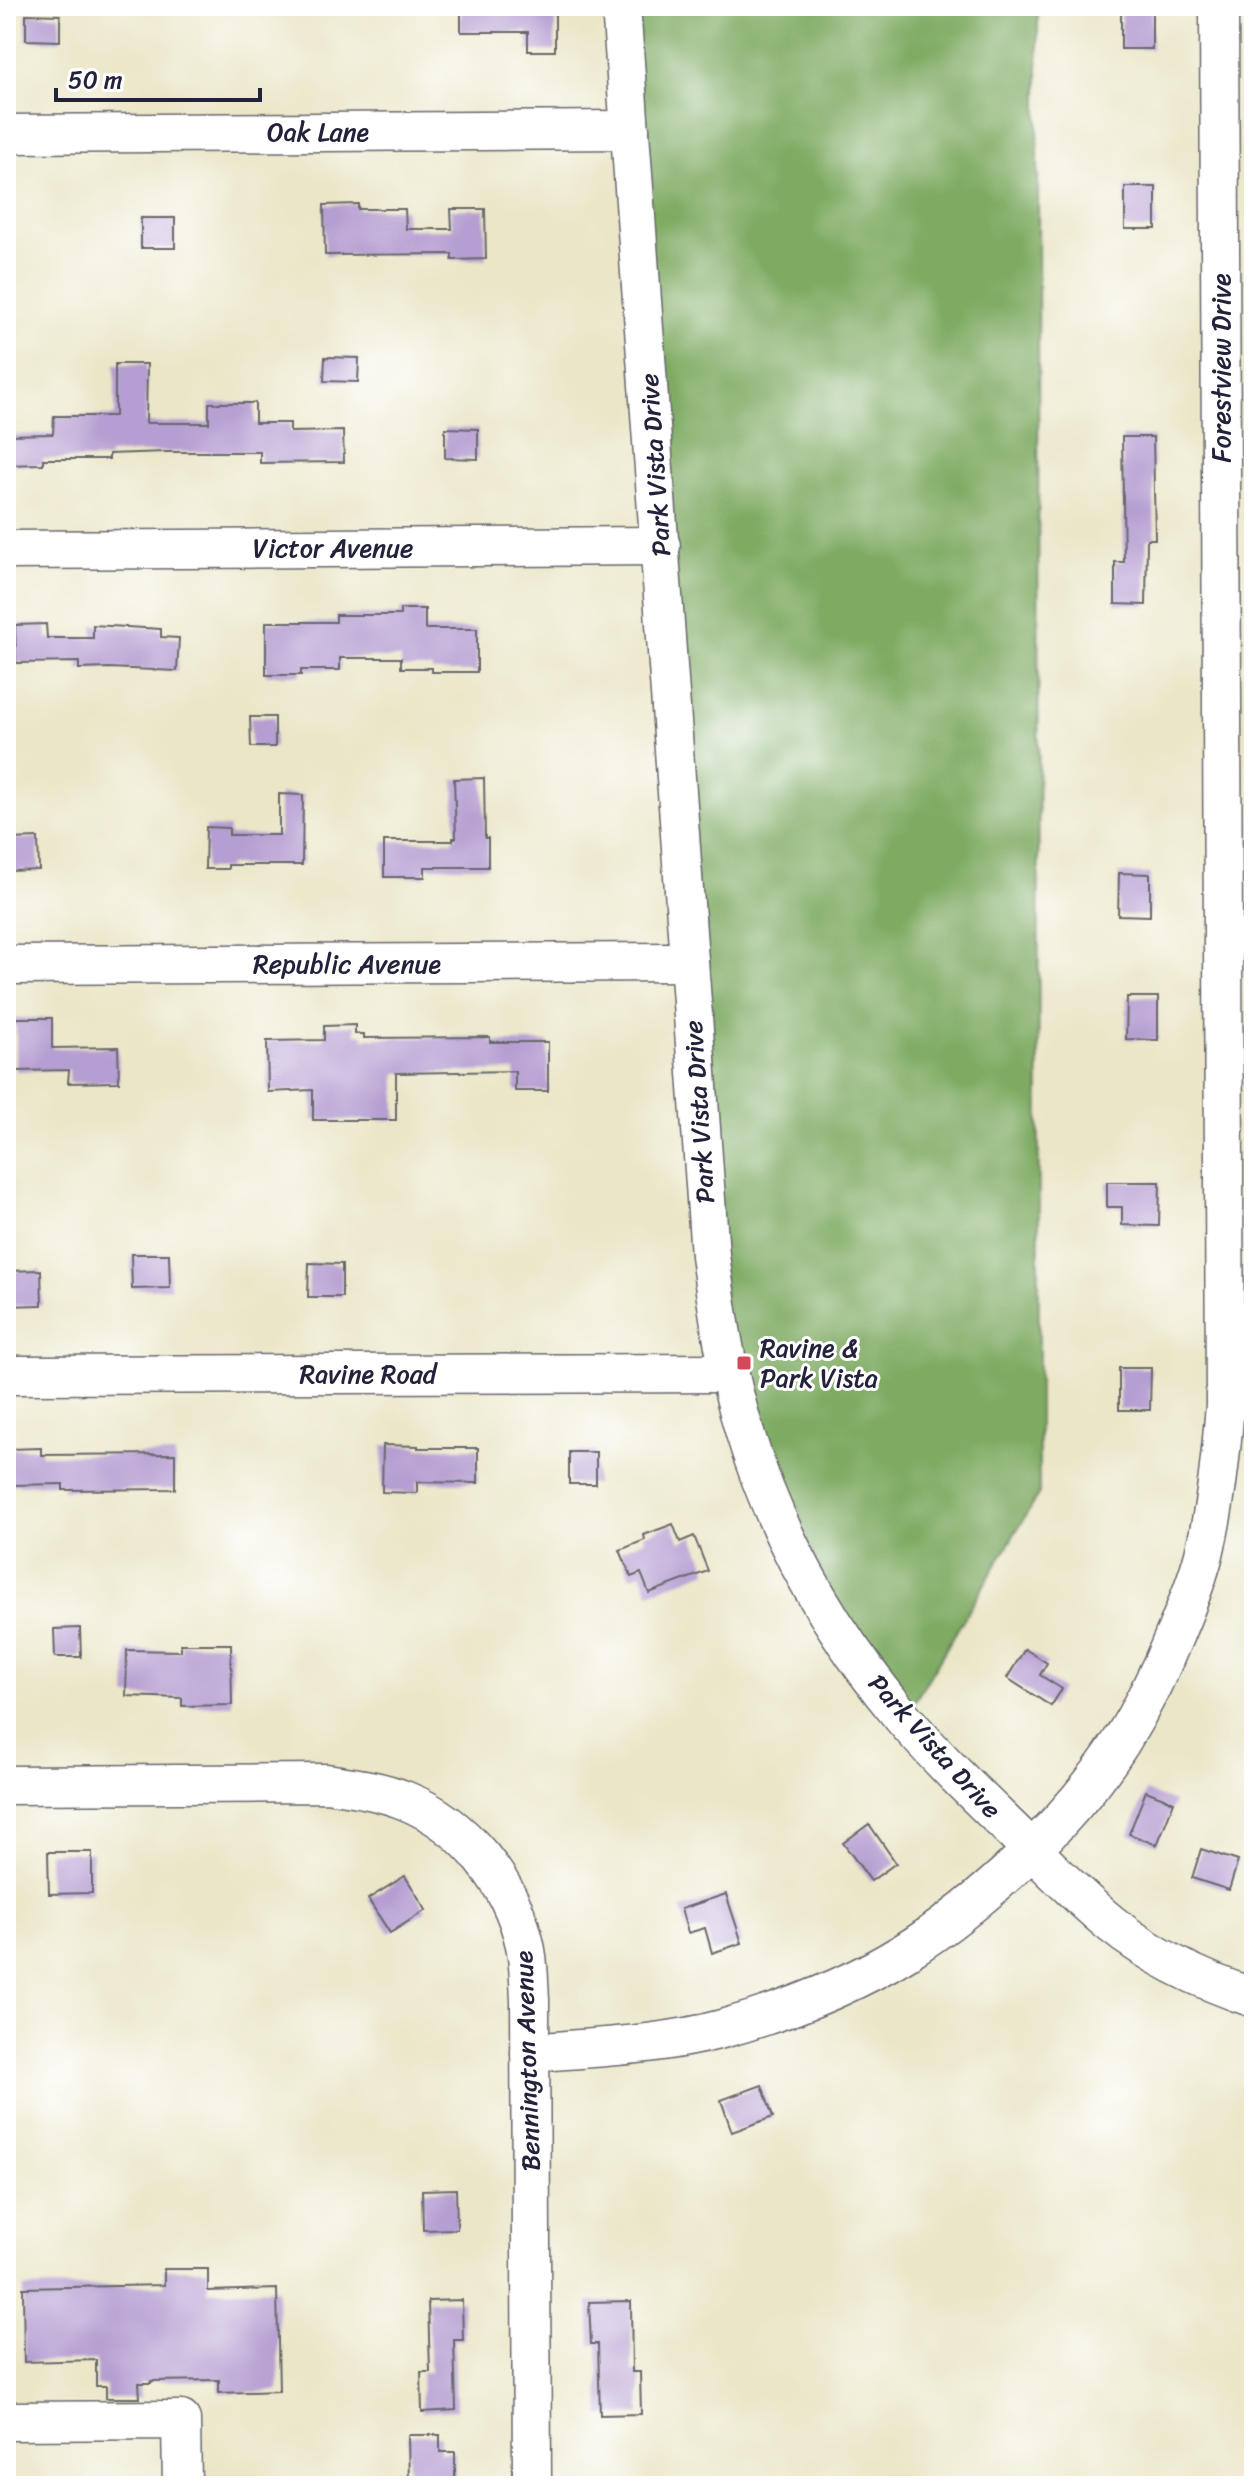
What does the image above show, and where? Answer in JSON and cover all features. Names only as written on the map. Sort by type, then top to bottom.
[{"type":"street","name":"Park Vista Drive","points":[[621,6],[710,1255],[719,1325],[745,1433],[768,1499],[796,1559],[866,1671],[904,1719],[942,1761],[1110,1923],[1141,1945],[1210,1983],[1254,1998]]},
{"type":"street","name":"Forestview Drive","points":[[530,2053],[668,2040],[720,2029],[811,1999],[905,1952],[951,1921],[1002,1878],[1083,1795],[1141,1707],[1166,1656],[1194,1585],[1220,1474],[1225,1405],[1238,649],[1219,6]]},
{"type":"street","name":"Oak Lane","points":[[6,134],[630,130]]},
{"type":"street","name":"Victor Avenue","points":[[6,550],[661,546]]},
{"type":"street","name":"Republic Avenue","points":[[6,965],[689,962]]},
{"type":"street","name":"Ravine Road","points":[[6,1375],[730,1373]]},
{"type":"street","name":"Bennington Avenue","points":[[6,1785],[326,1783],[363,1788],[424,1809],[456,1831],[491,1869],[518,1918],[526,1949],[530,2053],[532,2486]]},
{"type":"street","points":[[6,2421],[181,2420],[182,2486]]},
{"type":"green space","points":[[621,6],[1038,6],[1039,1493],[904,1719],[866,1671],[730,1373]]},
{"type":"building","points":[[461,6],[555,6],[555,51],[528,51],[528,32],[461,32]]},
{"type":"building","points":[[1121,7],[1152,7],[1152,49],[1121,49]]},
{"type":"building","points":[[26,14],[60,15],[60,41],[26,40]]},
{"type":"building","points":[[1125,187],[1156,187],[1156,229],[1125,229]]},
{"type":"building","points":[[358,204],[358,209],[405,209],[406,229],[452,229],[451,209],[485,209],[486,259],[452,260],[452,254],[325,255],[324,205]]},
{"type":"building","points":[[141,218],[175,218],[175,248],[141,248]]},
{"type":"building","points":[[325,357],[359,358],[358,382],[324,381]]},
{"type":"building","points":[[115,364],[147,364],[146,423],[209,423],[209,403],[255,403],[255,423],[290,423],[290,432],[343,431],[344,462],[260,463],[260,452],[165,452],[109,454],[109,459],[43,459],[43,464],[6,465],[6,435],[53,434],[54,416],[115,416]]},
{"type":"building","points":[[445,428],[478,429],[478,459],[445,458]]},
{"type":"building","points":[[1122,437],[1153,437],[1155,539],[1147,539],[1146,605],[1115,604],[1115,562],[1124,562]]},
{"type":"building","points":[[400,609],[425,609],[425,629],[477,629],[477,672],[401,668],[401,658],[340,658],[340,670],[301,670],[301,675],[266,675],[266,622],[336,622],[336,615],[400,615]]},
{"type":"building","points":[[46,624],[47,638],[93,638],[93,625],[161,629],[161,637],[179,638],[177,671],[79,669],[79,662],[16,663],[15,625]]},
{"type":"building","points":[[250,717],[275,717],[275,747],[251,747]]},
{"type":"building","points":[[484,778],[488,867],[425,867],[425,877],[384,877],[384,841],[453,841],[456,838],[454,779]]},
{"type":"building","points":[[279,794],[303,795],[302,865],[228,865],[228,869],[205,869],[206,827],[229,828],[229,835],[279,835]]},
{"type":"building","points":[[38,838],[39,870],[9,871],[8,839]]},
{"type":"building","points":[[1119,873],[1150,874],[1150,916],[1118,915]]},
{"type":"building","points":[[1127,997],[1158,997],[1158,1040],[1126,1039]]},
{"type":"building","points":[[16,1018],[52,1018],[52,1048],[118,1047],[119,1082],[68,1083],[69,1070],[16,1071]]},
{"type":"building","points":[[355,1025],[355,1034],[364,1034],[364,1038],[490,1037],[490,1042],[548,1042],[548,1091],[515,1091],[515,1071],[396,1073],[396,1120],[313,1120],[313,1090],[268,1092],[267,1041],[324,1040],[324,1026]]},
{"type":"building","points":[[1107,1182],[1160,1182],[1159,1226],[1122,1225],[1122,1207],[1107,1207]]},
{"type":"building","points":[[131,1254],[169,1254],[170,1288],[132,1289]]},
{"type":"building","points":[[309,1263],[342,1264],[342,1297],[308,1297]]},
{"type":"building","points":[[41,1270],[42,1305],[6,1306],[6,1271]]},
{"type":"building","points":[[1119,1368],[1151,1368],[1150,1410],[1119,1410]]},
{"type":"building","points":[[383,1445],[478,1448],[478,1483],[417,1482],[417,1493],[382,1492]]},
{"type":"building","points":[[41,1448],[41,1455],[175,1454],[175,1489],[63,1490],[63,1484],[9,1485],[8,1449]]},
{"type":"building","points":[[569,1452],[596,1452],[596,1484],[569,1484]]},
{"type":"building","points":[[673,1524],[680,1542],[694,1536],[708,1571],[649,1593],[641,1573],[631,1577],[620,1550],[645,1540],[644,1535]]},
{"type":"building","points":[[80,1628],[81,1657],[55,1657],[54,1629]]},
{"type":"building","points":[[181,1644],[231,1644],[232,1705],[182,1706],[182,1698],[126,1696],[127,1650],[181,1651]]},
{"type":"building","points":[[1025,1649],[1047,1663],[1040,1675],[1062,1689],[1051,1706],[1007,1678]]},
{"type":"building","points":[[1146,1791],[1174,1802],[1157,1845],[1129,1834]]},
{"type":"building","points":[[869,1824],[896,1863],[871,1881],[843,1843]]},
{"type":"building","points":[[1201,1849],[1238,1861],[1229,1890],[1192,1878]]},
{"type":"building","points":[[48,1852],[92,1852],[92,1893],[49,1894]]},
{"type":"building","points":[[405,1876],[426,1910],[390,1933],[368,1899]]},
{"type":"building","points":[[726,1894],[742,1943],[712,1953],[705,1928],[688,1933],[681,1909]]},
{"type":"building","points":[[762,2085],[773,2117],[732,2132],[721,2100]]},
{"type":"building","points":[[456,2189],[457,2229],[423,2230],[422,2190]]},
{"type":"building","points":[[164,2269],[208,2269],[208,2291],[277,2289],[279,2391],[219,2393],[219,2380],[151,2381],[139,2383],[140,2398],[106,2398],[106,2386],[96,2386],[96,2360],[24,2362],[23,2288],[164,2285]]},
{"type":"building","points":[[462,2300],[463,2340],[454,2340],[456,2410],[422,2412],[421,2372],[430,2372],[428,2301]]},
{"type":"building","points":[[631,2301],[632,2372],[640,2372],[641,2414],[600,2415],[598,2344],[591,2344],[589,2302]]},
{"type":"building","points":[[408,2435],[440,2435],[440,2452],[455,2452],[455,2486],[409,2486]]},
{"type":"place","name":"Ravine & Park Vista","points":[[744,1363]]}]
